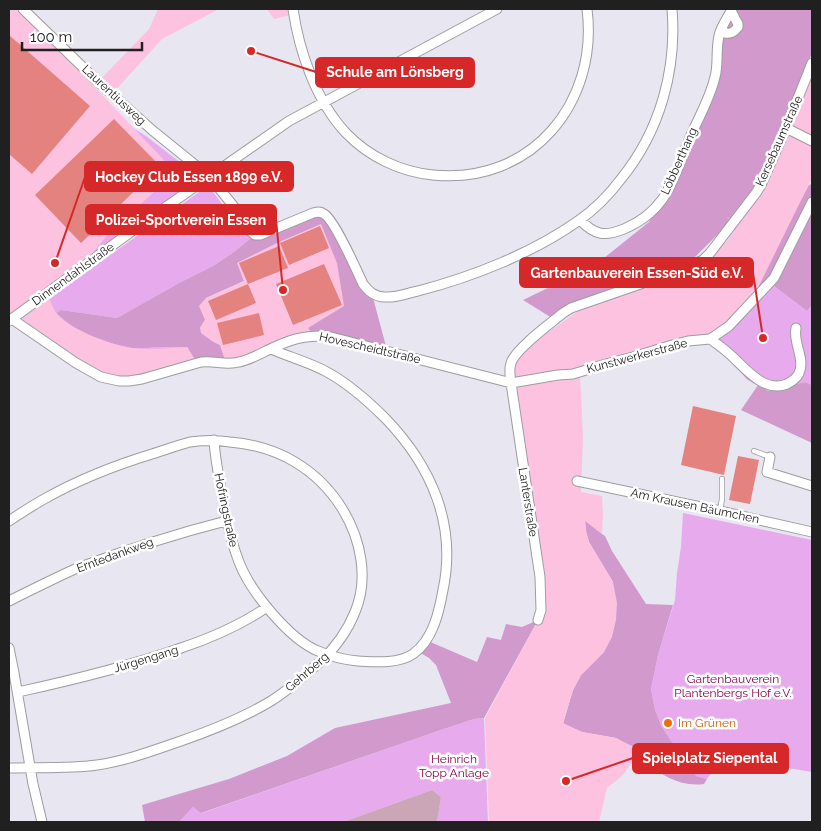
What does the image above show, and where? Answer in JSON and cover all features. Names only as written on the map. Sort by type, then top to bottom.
[{"type":"street","name":"Laurentiusweg","points":[[23,9],[97,81],[152,130],[210,177],[250,231],[260,235],[312,213],[324,214],[333,224],[367,289],[375,295],[387,298],[468,276],[550,239],[580,220]]},
{"type":"street","points":[[293,9],[297,31],[309,70],[324,102],[338,124],[358,143],[381,159],[405,170],[429,175],[452,176],[474,174],[498,167],[519,157],[541,141],[560,121],[579,86],[586,63],[589,35],[587,9]]},
{"type":"street","name":"Dinnendahlstraße","points":[[10,320],[143,223],[289,122],[496,9]]},
{"type":"street","points":[[580,220],[601,202],[622,178],[652,129],[667,88],[671,68],[674,32],[672,9]]},
{"type":"street","name":"Löbberthang","points":[[722,29],[724,33],[730,34],[738,27],[732,10]]},
{"type":"street","name":"Löbberthang","points":[[580,220],[595,232],[604,234],[621,230],[645,218],[668,191],[691,134],[707,102],[717,67],[717,49],[722,29],[732,10]]},
{"type":"street","name":"Kersebaumstraße","points":[[511,383],[510,367],[515,355],[563,313],[580,304],[696,264],[710,253],[756,193],[786,128],[812,63]]},
{"type":"street","points":[[786,128],[812,141]]},
{"type":"street","name":"Kunstwerkerstraße","points":[[511,383],[573,374],[672,345],[710,339],[729,326],[774,278],[812,202]]},
{"type":"street","name":"Hovescheidtstraße","points":[[10,320],[101,377],[120,381],[142,379],[207,361],[226,364],[238,363],[297,338],[327,336],[511,383]]},
{"type":"street","points":[[710,339],[748,373],[757,379],[779,386],[792,381],[800,371],[801,364],[796,343],[796,328]]},
{"type":"street","name":"Hofringstraße","points":[[214,440],[226,521],[239,563],[255,591],[284,626],[317,651],[346,659],[398,660],[408,657],[422,646],[432,631],[446,578],[447,551],[445,528],[440,505],[430,481],[416,455],[396,430],[361,395],[328,373],[307,362],[271,349]]},
{"type":"street","name":"Lanterstraße","points":[[511,383],[540,577],[541,610],[538,620]]},
{"type":"street","name":"Gehrberg","points":[[9,522],[46,498],[80,480],[120,463],[190,442],[214,440],[247,443],[281,454],[309,472],[323,484],[337,501],[349,521],[361,557],[362,574],[356,610],[337,644],[300,680],[269,702],[187,739],[113,762],[68,767],[9,768]]},
{"type":"street","points":[[770,457],[767,472],[812,486]]},
{"type":"street","name":"Am Krausen Bäumchen","points":[[577,481],[812,532]]},
{"type":"street","name":"Erntedankweg","points":[[9,600],[73,570],[120,552],[226,521]]},
{"type":"street","name":"Jürgengang","points":[[18,692],[136,664],[222,632],[254,616],[267,607]]},
{"type":"street","points":[[9,648],[33,784],[42,822]]},
{"type":"lane","points":[[754,451],[770,457]]},
{"type":"lane","points":[[720,511],[722,480]]},
{"type":"green space","points":[[133,128],[194,173],[195,177],[192,185],[140,219],[88,258],[108,234],[175,172]]},
{"type":"green space","points":[[205,188],[211,189],[241,230],[251,238],[213,266],[117,318],[61,310],[56,313],[74,327],[152,348],[187,347],[143,374],[119,376],[103,372],[25,323],[22,317],[48,296],[79,277]]},
{"type":"green space","points":[[774,286],[807,311],[812,305],[812,385],[805,382],[767,391],[746,379],[733,361],[709,344],[708,341],[746,307]]},
{"type":"green space","name":"Gartenbauverein Plantenbergs Hof e.V.","points":[[683,513],[812,540],[812,772],[788,768],[719,765],[707,779],[696,776],[692,758],[671,741],[661,725],[655,710],[651,689],[658,655],[675,600]]},
{"type":"green space","name":"Heinrich Topp Anlage","points":[[484,718],[488,822],[437,822],[441,797],[432,790],[343,822],[179,822],[193,807],[202,813],[441,730],[474,719]]},
{"type":"shaded area","points":[[9,9],[16,9],[92,84],[175,172],[108,234],[88,258],[9,316]]},
{"type":"shaded area","points":[[158,9],[219,9],[162,39],[112,94],[99,81],[149,29]]},
{"type":"shaded area","points":[[267,9],[290,9],[291,15],[274,19]]},
{"type":"shaded area","points":[[727,9],[812,9],[812,53],[759,182],[732,219],[726,217],[732,220],[694,258],[653,277],[552,318],[523,300],[594,266],[649,222],[668,187],[699,115],[715,68],[717,37]]},
{"type":"shaded area","points":[[9,35],[90,106],[32,174],[9,154]]},
{"type":"shaded area","points":[[812,69],[812,178],[753,298],[707,340],[709,344],[699,342],[580,376],[583,436],[581,492],[602,496],[603,514],[602,534],[585,521],[586,531],[589,542],[613,582],[617,603],[612,637],[604,652],[581,675],[573,690],[563,723],[582,732],[616,738],[634,747],[639,752],[622,776],[607,788],[599,822],[489,822],[485,718],[538,620],[541,610],[511,367],[522,351],[582,308],[698,265],[727,241],[764,185]]},
{"type":"shaded area","points":[[114,119],[160,166],[81,243],[35,195]]},
{"type":"shaded area","points":[[812,184],[812,305],[807,311],[774,286],[746,307],[775,246],[809,185]]},
{"type":"shaded area","points":[[321,213],[372,294],[387,350],[312,334],[308,328],[238,264],[244,281],[206,298],[205,320],[200,328],[212,341],[220,345],[226,362],[195,360],[187,347],[132,348],[111,343],[73,327],[56,313],[61,310],[117,318],[213,266],[251,238]]},
{"type":"shaded area","points":[[321,224],[337,263],[344,306],[308,328],[312,334],[226,362],[220,345],[201,333],[200,328],[205,320],[199,306],[206,298],[244,281],[237,263]]},
{"type":"shaded area","points":[[320,226],[329,248],[289,265],[280,243]]},
{"type":"shaded area","points":[[279,246],[288,268],[248,284],[239,263]]},
{"type":"shaded area","points":[[324,264],[342,305],[293,325],[276,284]]},
{"type":"shaded area","points":[[248,284],[256,303],[216,320],[208,301]]},
{"type":"shaded area","points":[[48,296],[56,312],[63,320],[92,336],[124,347],[153,349],[187,347],[195,360],[130,376],[101,371],[74,358],[25,323],[22,316]]},
{"type":"shaded area","points":[[259,313],[264,335],[223,345],[217,323]]},
{"type":"shaded area","points":[[805,382],[812,385],[812,443],[741,410],[758,385],[768,391]]},
{"type":"shaded area","points":[[693,406],[736,416],[724,475],[681,465]]},
{"type":"shaded area","points":[[738,456],[759,460],[750,504],[729,500]]},
{"type":"shaded area","points":[[585,520],[605,536],[612,551],[646,604],[673,605],[658,655],[651,689],[655,710],[661,725],[671,741],[692,758],[696,776],[707,779],[704,784],[694,785],[676,781],[651,767],[636,756],[638,752],[616,738],[582,732],[563,724],[573,690],[581,675],[604,652],[613,582],[589,542]]},
{"type":"shaded area","points":[[538,620],[484,718],[474,719],[441,730],[201,813],[193,807],[179,822],[145,822],[142,805],[229,779],[287,756],[335,728],[451,703],[436,665],[419,652],[428,641],[477,662],[487,637],[501,640],[506,624],[522,627]]},
{"type":"shaded area","points":[[432,790],[441,797],[437,822],[343,822]]},
{"type":"place","name":"Schule am Lönsberg","points":[[251,51]]},
{"type":"place","name":"Hockey Club Essen 1899 e.V.","points":[[55,263]]},
{"type":"place","name":"Polizei-Sportverein Essen","points":[[283,290]]},
{"type":"place","name":"Gartenbauverein Essen-Süd e.V.","points":[[763,338]]},
{"type":"place","name":"Im Grünen","points":[[668,723]]},
{"type":"place","name":"Spielplatz Siepental","points":[[566,781]]}]
